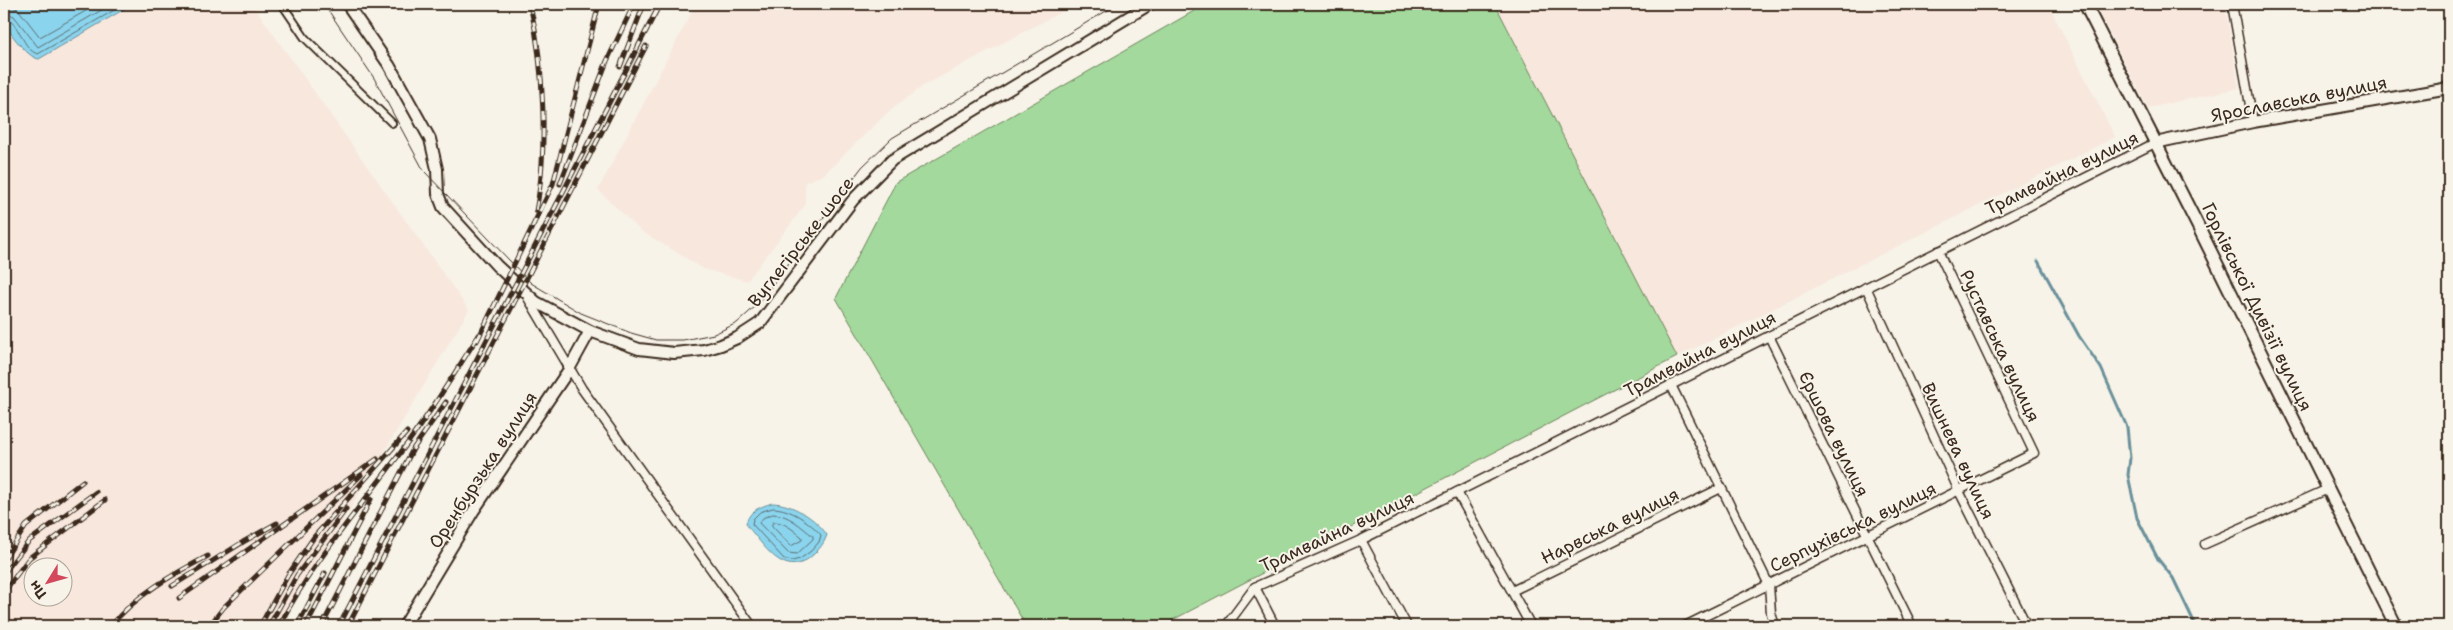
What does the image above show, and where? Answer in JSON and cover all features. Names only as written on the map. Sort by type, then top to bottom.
[{"type":"main road","name":"Горлівської Дивізії вулиця","points":[[2085,4],[2396,626]]},
{"type":"street","points":[[282,4],[305,38],[392,123]]},
{"type":"street","name":"Вуглегірське шосе","points":[[347,4],[389,65],[430,139],[438,169],[438,194],[443,207],[497,266],[527,295],[590,331],[638,349],[674,353],[704,350],[729,342],[749,331],[769,313],[853,200],[892,160],[1150,4]]},
{"type":"street","points":[[2232,4],[2253,122]]},
{"type":"street","name":"Ярославська вулиця","points":[[2155,143],[2253,122],[2449,88]]},
{"type":"street","name":"Трамвайна вулиця","points":[[1255,587],[1361,540],[2155,143]]},
{"type":"street","name":"Руставська вулиця","points":[[1938,251],[2034,453]]},
{"type":"street","name":"Вишнева вулиця","points":[[1866,287],[1960,491],[2027,626]]},
{"type":"street","points":[[527,295],[569,369],[752,626]]},
{"type":"street","name":"Оренбурзька вулиця","points":[[404,626],[474,510],[569,369],[590,331]]},
{"type":"street","name":"Єршова вулиця","points":[[1769,336],[1912,626]]},
{"type":"street","points":[[1671,385],[1769,585],[1771,613],[1775,626]]},
{"type":"street","name":"Серпухівська вулиця","points":[[1685,626],[2034,453]]},
{"type":"street","name":"Нарвська вулиця","points":[[1512,591],[1720,488]]},
{"type":"street","points":[[2205,544],[2328,489]]},
{"type":"street","points":[[1457,492],[1531,626]]},
{"type":"street","points":[[1361,540],[1407,626]]},
{"type":"street","points":[[1226,626],[1255,587],[1275,626]]},
{"type":"shaded area","points":[[4,4],[252,4],[469,310],[280,626],[4,626]]},
{"type":"shaded area","points":[[696,4],[1076,4],[923,86],[887,113],[823,175],[805,182],[805,205],[747,281],[704,269],[641,231],[598,190]]},
{"type":"shaded area","points":[[1495,4],[2048,4],[2115,137],[1677,357]]},
{"type":"shaded area","points":[[2095,4],[2225,4],[2239,88],[2148,108]]},
{"type":"green space","points":[[1206,4],[1495,4],[1677,357],[1161,626],[1026,626],[836,298],[896,182]]},
{"type":"water","points":[[4,4],[133,4],[39,59],[29,54],[9,31],[4,20]]},
{"type":"water","points":[[772,503],[787,506],[810,517],[827,535],[814,554],[799,564],[782,562],[774,556],[746,523],[753,512]]},
{"type":"waterway","points":[[2038,261],[2079,336],[2101,368],[2127,427],[2130,458],[2128,475],[2137,518],[2158,559],[2173,578],[2196,626]]},
{"type":"tram line","points":[[324,4],[374,78],[424,171],[531,283],[581,313],[631,333],[656,340],[683,340],[714,334],[737,323],[757,305],[862,167],[892,138],[1118,4]]},
{"type":"railway","points":[[530,4],[539,53],[543,107],[542,161],[536,211]]},
{"type":"railway","points":[[477,341],[553,184],[599,4]]},
{"type":"railway","points":[[560,184],[607,61],[634,4]]},
{"type":"railway","points":[[620,67],[644,4]]},
{"type":"railway","points":[[339,626],[660,4]]},
{"type":"railway","points":[[348,626],[646,46]]},
{"type":"railway","points":[[279,626],[325,552],[421,425],[479,335]]},
{"type":"railway","points":[[322,626],[413,449],[446,402]]},
{"type":"railway","points":[[260,626],[288,575],[314,537],[407,432]]},
{"type":"railway","points":[[179,598],[377,459]]},
{"type":"railway","points":[[209,626],[224,607],[361,475]]},
{"type":"railway","points":[[4,560],[26,526],[83,481]]},
{"type":"railway","points":[[4,573],[29,541],[96,492]]},
{"type":"railway","points":[[306,626],[371,499]]},
{"type":"railway","points":[[4,592],[29,558],[105,500]]},
{"type":"railway","points":[[269,626],[297,575],[346,509]]},
{"type":"railway","points":[[172,586],[277,523]]},
{"type":"railway","points":[[111,626],[143,595],[208,556]]},
{"type":"railway","points":[[297,626],[325,573]]}]
